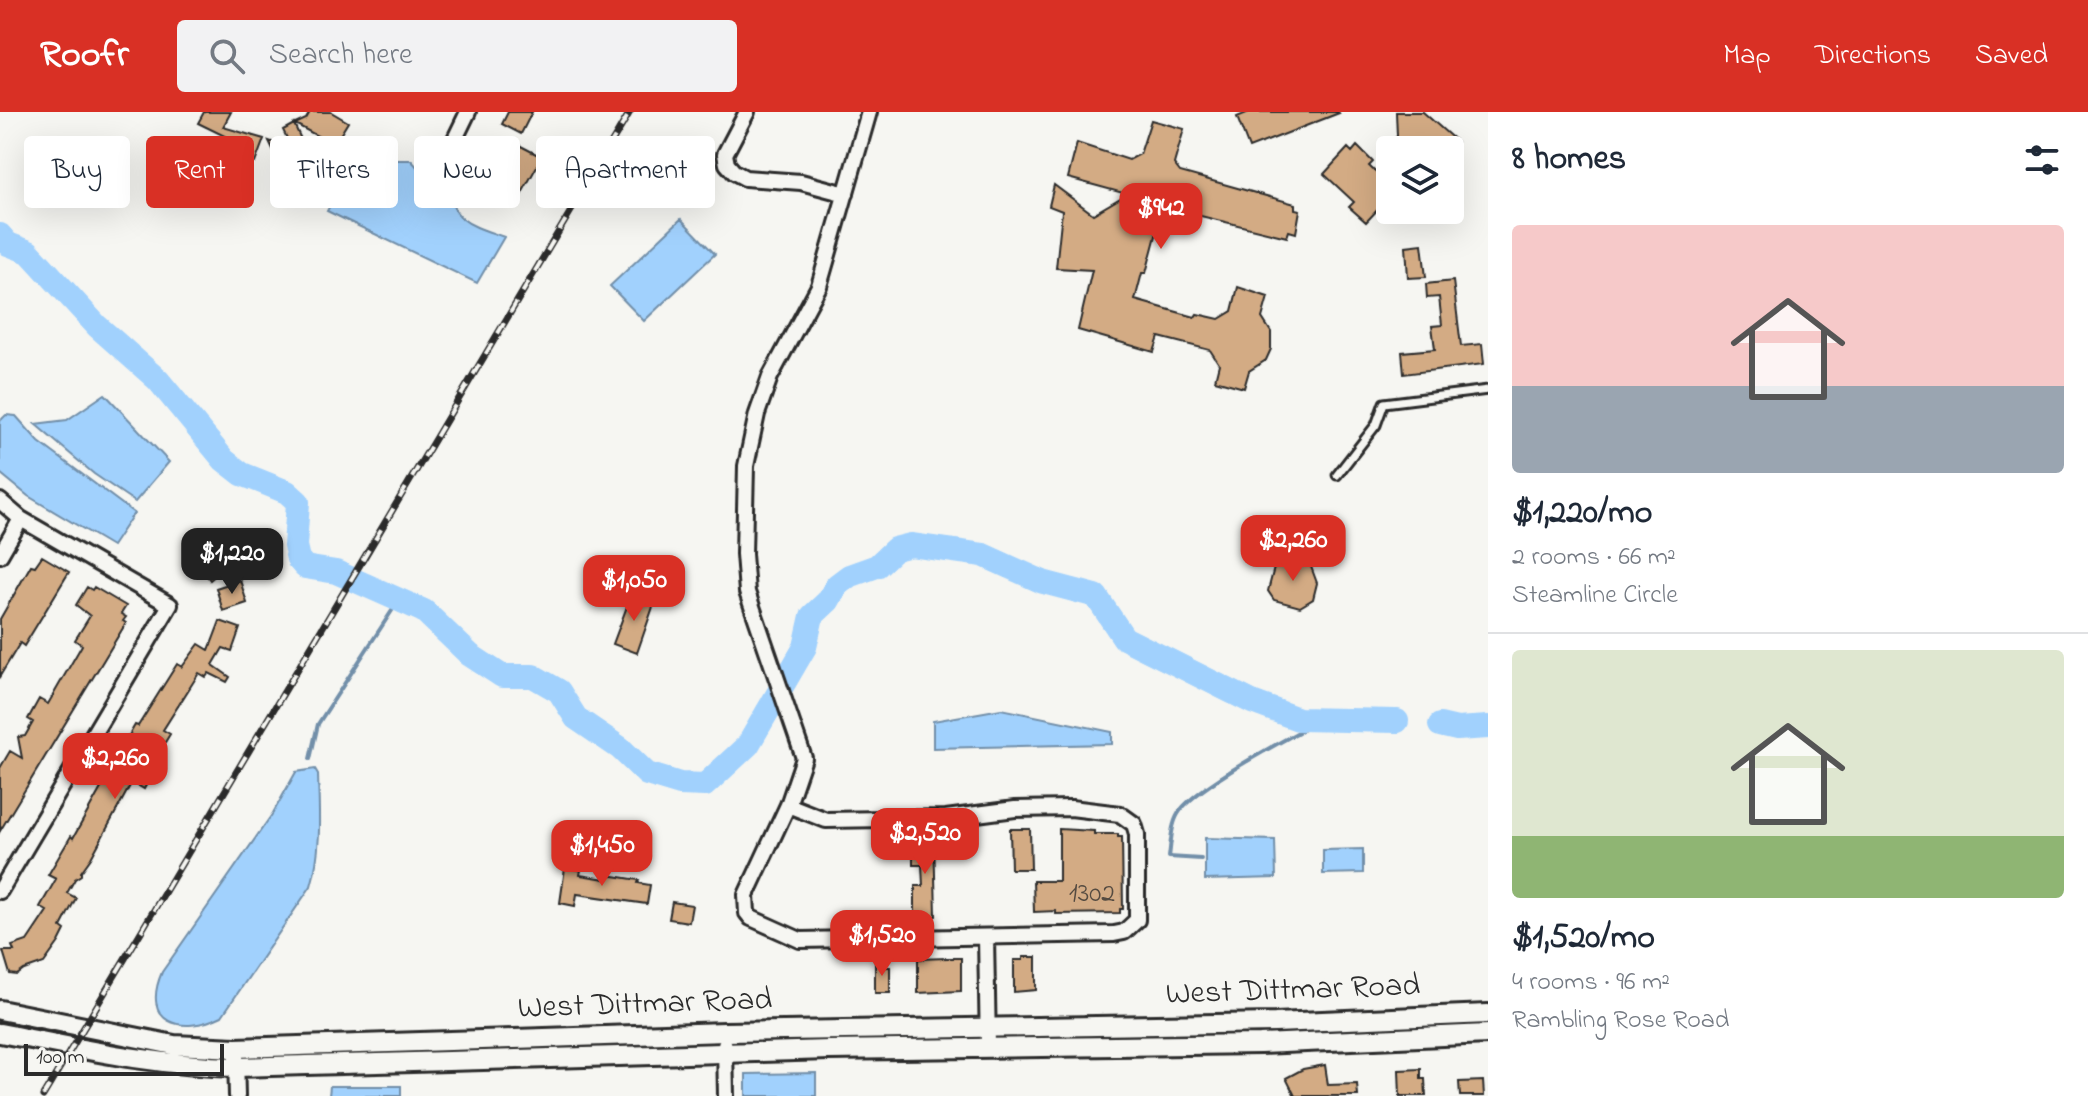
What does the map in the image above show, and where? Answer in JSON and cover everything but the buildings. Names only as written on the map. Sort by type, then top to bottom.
[{"type":"street","points":[[456,136],[468,112]]},
{"type":"street","points":[[747,112],[725,154],[727,164],[734,172],[745,178],[801,182],[846,194]]},
{"type":"street","points":[[788,805],[826,820],[946,818],[1045,808],[1120,814],[1134,824],[1137,834],[1137,920],[1124,932],[800,940],[751,918],[747,913],[746,895],[788,805],[804,758],[747,592],[744,554],[746,466],[770,377],[819,286],[869,112]]},
{"type":"street","points":[[0,501],[21,519],[170,605],[0,891]]},
{"type":"street","points":[[0,555],[21,519]]},
{"type":"street","points":[[986,937],[988,1048]]},
{"type":"street","name":"West Dittmar Road","points":[[0,1010],[174,1045],[236,1048],[725,1032],[1262,1023],[1488,1014]]},
{"type":"street","points":[[725,1032],[726,1096]]},
{"type":"street","name":"West Dittmar Road","points":[[0,1033],[156,1062],[236,1067],[726,1052],[1246,1044],[1488,1034]]},
{"type":"street","points":[[236,1048],[237,1096]]},
{"type":"lane","points":[[1337,475],[1376,425],[1384,403],[1488,390]]},
{"type":"water","points":[[398,160],[411,160],[414,163],[414,208],[454,208],[466,221],[504,237],[477,283],[327,211],[329,208],[398,208]]},
{"type":"water","points":[[681,219],[715,254],[644,321],[610,286]]},
{"type":"water","points":[[105,394],[169,462],[135,502],[94,474],[35,424],[67,420]]},
{"type":"water","points":[[6,415],[16,416],[39,442],[134,513],[112,546],[28,496],[0,473],[0,421]]},
{"type":"water","points":[[1001,709],[1112,732],[1112,744],[933,748],[933,721]]},
{"type":"water","points":[[315,769],[318,774],[319,831],[311,886],[222,1016],[192,1025],[168,1021],[156,1003],[162,972],[273,813],[296,772]]},
{"type":"water","points":[[1205,838],[1275,840],[1276,878],[1205,880]]},
{"type":"water","points":[[1363,849],[1363,873],[1323,874],[1323,850]]},
{"type":"water","points":[[816,1073],[816,1096],[746,1096],[746,1074]]},
{"type":"water","points":[[330,1086],[401,1086],[401,1096],[329,1096]]},
{"type":"waterway","points":[[0,235],[8,244],[29,252],[97,326],[158,380],[224,460],[242,474],[287,492],[298,502],[295,546],[298,559],[305,567],[336,572],[424,611],[470,655],[502,676],[533,676],[559,691],[576,718],[620,748],[647,774],[680,784],[705,785],[748,745],[805,647],[812,616],[828,601],[837,585],[849,576],[877,566],[895,549],[911,545],[983,555],[1043,582],[1096,596],[1124,638],[1252,702],[1298,719],[1397,721]]},
{"type":"waterway","points":[[310,759],[318,724],[399,600]]},
{"type":"waterway","points":[[1201,859],[1169,857],[1174,824],[1187,803],[1243,764],[1320,720]]},
{"type":"waterway","points":[[1440,725],[1457,729],[1488,727]]},
{"type":"railway","points":[[43,1096],[630,112]]}]
